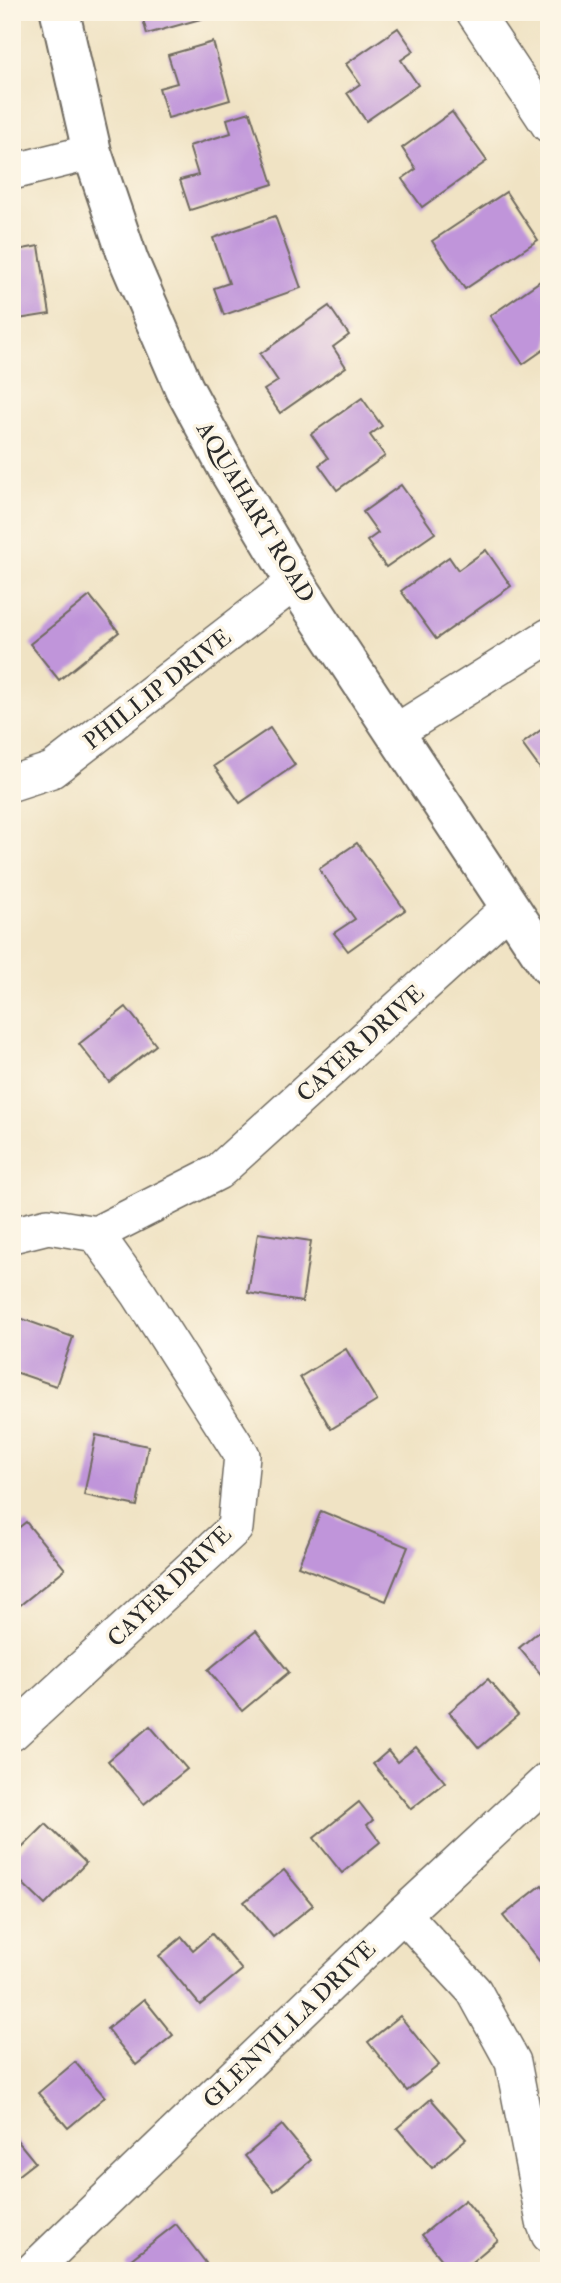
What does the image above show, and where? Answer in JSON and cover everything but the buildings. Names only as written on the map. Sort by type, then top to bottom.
[{"type":"street","name":"AQUAHART ROAD","points":[[60,12],[92,152],[129,261],[184,388],[231,475],[295,582],[549,966]]},
{"type":"street","points":[[474,12],[549,125]]},
{"type":"street","points":[[12,172],[92,152]]},
{"type":"street","name":"PHILLIP DRIVE","points":[[12,783],[52,770],[295,582]]},
{"type":"street","points":[[394,733],[549,636]]},
{"type":"street","name":"CAYER DRIVE","points":[[12,1733],[235,1528],[242,1455],[139,1294],[96,1234],[218,1172],[510,907]]},
{"type":"street","points":[[12,1235],[48,1226],[96,1234]]},
{"type":"street","name":"GLENVILLA DRIVE","points":[[32,2271],[403,1914],[549,1779]]},
{"type":"street","points":[[403,1914],[474,1991],[513,2062],[544,2222],[549,2235]]}]
